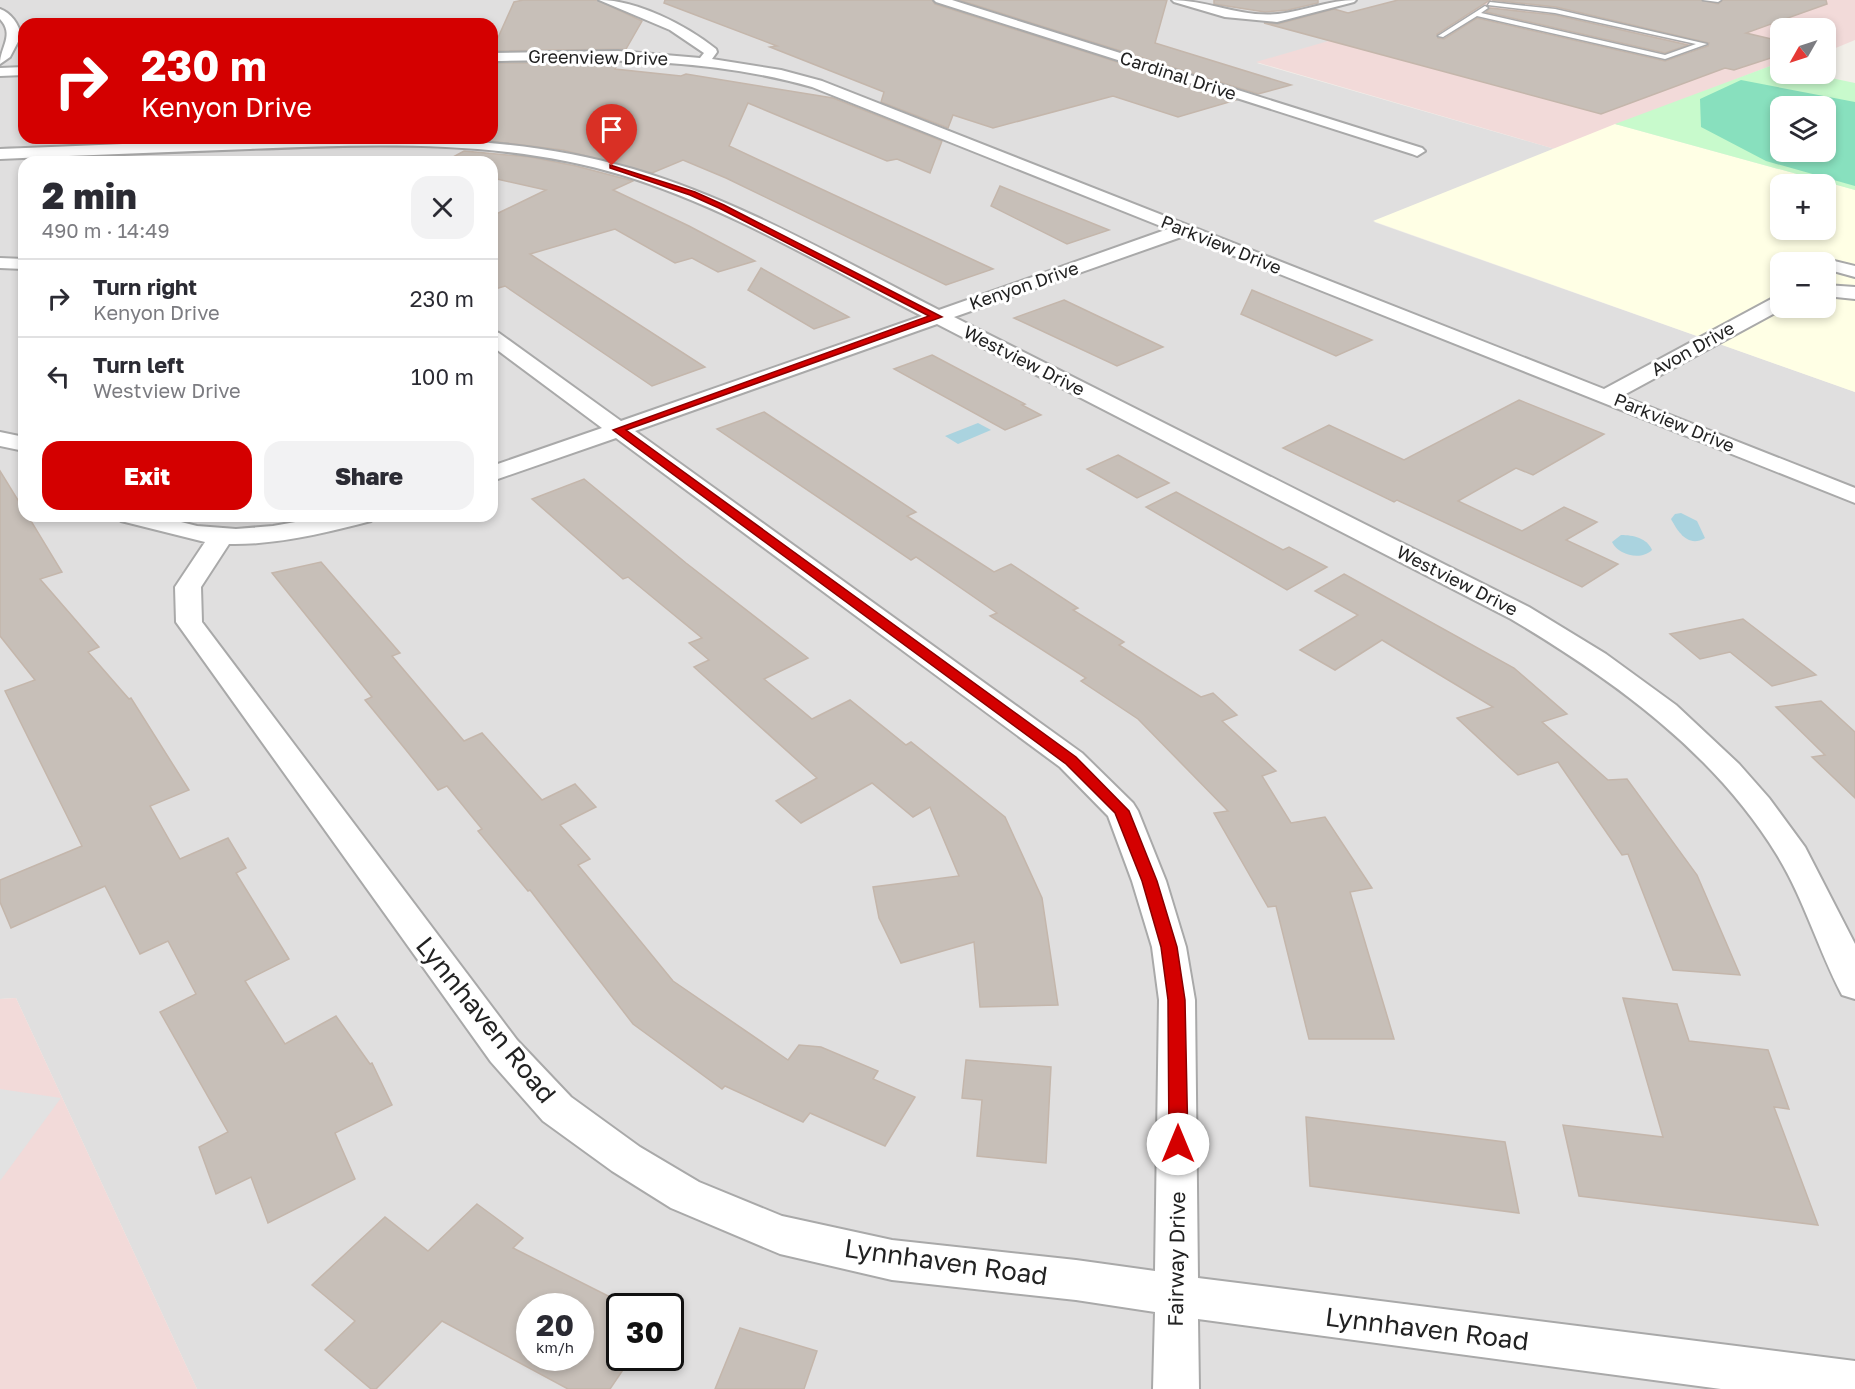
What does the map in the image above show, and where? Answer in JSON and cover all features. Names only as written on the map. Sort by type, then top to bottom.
[{"type":"street","points":[[605,0],[679,29],[700,42],[711,52],[704,62]]},
{"type":"street","name":"Cardinal Drive","points":[[940,0],[1417,151]]},
{"type":"street","points":[[1178,0],[1225,13],[1277,18],[1350,0]]},
{"type":"street","points":[[0,13],[9,20],[14,33],[10,50],[0,60]]},
{"type":"street","name":"Greenview Drive","points":[[498,57],[618,55],[704,62]]},
{"type":"street","name":"Parkview Drive","points":[[704,62],[782,74],[817,84],[1855,496]]},
{"type":"street","points":[[0,72],[18,71]]},
{"type":"street","name":"Westview Drive","points":[[0,154],[276,144]]},
{"type":"street","name":"Westview Drive","points":[[464,144],[558,154],[612,166],[693,194],[1520,613],[1572,642],[1630,681],[1689,730],[1743,786],[1787,844],[1830,924],[1855,985]]},
{"type":"street","name":"Kenyon Drive","points":[[498,472],[1183,230]]},
{"type":"street","points":[[0,263],[18,264]]},
{"type":"street","points":[[1836,267],[1855,272]]},
{"type":"street","points":[[1836,291],[1855,292]]},
{"type":"street","name":"Avon Drive","points":[[1606,396],[1770,307]]},
{"type":"street","name":"Fairway Drive","points":[[498,341],[1071,760],[1122,811],[1149,881],[1166,936],[1177,1000],[1176,1389]]},
{"type":"street","points":[[0,439],[18,443]]},
{"type":"street","points":[[151,522],[221,536],[278,532],[330,522]]},
{"type":"street","name":"Lynnhaven Road","points":[[221,536],[188,587],[189,622],[504,1051],[557,1109],[626,1159],[685,1195],[780,1235],[892,1260],[1076,1280],[1178,1296],[1855,1384]]},
{"type":"lane","points":[[1441,36],[1490,4],[1501,0]]},
{"type":"lane","points":[[1706,0],[1718,0]]},
{"type":"lane","points":[[1477,14],[1665,57],[1704,44],[1555,11],[1490,4]]},
{"type":"shaded area","points":[[0,0],[1469,0],[1257,63],[1555,149],[1374,222],[1855,392],[1855,1389],[197,1389],[16,998],[0,999]]},
{"type":"shaded area","points":[[1469,0],[1855,0],[1855,40],[1836,48],[1836,18],[1770,18],[1770,66],[1555,149],[1256,62]]},
{"type":"shaded area","points":[[1615,124],[1797,174],[1770,174],[1770,240],[1836,240],[1836,185],[1855,190],[1855,392],[1373,221]]},
{"type":"shaded area","points":[[16,998],[197,1389],[0,1389],[0,999]]},
{"type":"shaded area","points":[[0,1089],[61,1098],[0,1181]]},
{"type":"green space","points":[[1770,66],[1770,84],[1836,84],[1836,79],[1855,83],[1855,190],[1836,185],[1836,174],[1797,174],[1615,124]]},
{"type":"green space","points":[[1741,80],[1824,96],[1770,96],[1770,162],[1836,162],[1836,98],[1855,102],[1855,186],[1836,181],[1836,174],[1812,174],[1766,161],[1701,127],[1700,99]]},
{"type":"water","points":[[978,423],[991,430],[958,444],[945,436]]},
{"type":"water","points":[[1681,513],[1697,521],[1705,538],[1699,541],[1689,540],[1680,533],[1671,519],[1675,514]]},
{"type":"water","points":[[1621,535],[1639,538],[1652,550],[1636,556],[1624,553],[1612,542]]},
{"type":"building","points":[[597,0],[642,21],[626,49],[498,51],[498,38],[514,2]]},
{"type":"building","points":[[665,0],[932,0],[935,4],[1236,100],[1178,117],[1113,96],[993,128],[953,115],[948,128],[881,102],[884,92],[770,47],[777,46],[664,3]]},
{"type":"building","points":[[959,0],[1167,0],[1155,43],[1291,85],[1258,94]]},
{"type":"building","points":[[1214,0],[1318,0],[1318,3],[1288,10],[1265,12],[1214,4]]},
{"type":"building","points":[[1398,0],[1490,0],[1437,34],[1438,38],[1444,39],[1477,18],[1665,61],[1708,46],[1709,43],[1556,7],[1492,0],[1701,0],[1718,4],[1723,0],[1826,0],[1827,4],[1788,18],[1770,18],[1770,24],[1746,33],[1770,39],[1770,58],[1734,70],[1725,68],[1601,114],[1264,23],[1278,24],[1334,9],[1348,13]]},
{"type":"building","points":[[1490,8],[1555,15],[1688,45],[1665,53],[1486,12]]},
{"type":"building","points":[[498,63],[618,63],[615,69],[681,76],[686,74],[833,98],[942,141],[930,173],[897,159],[887,161],[748,103],[729,146],[993,269],[946,285],[726,178],[683,160],[652,173],[563,150],[498,142]]},
{"type":"building","points":[[464,151],[530,157],[633,181],[613,190],[755,261],[718,272],[692,258],[675,263],[615,229],[530,254],[705,367],[652,386],[505,286],[498,288],[498,213],[546,190],[498,179],[498,156],[455,156]]},
{"type":"building","points":[[1000,186],[1109,230],[1067,244],[991,206]]},
{"type":"building","points":[[761,268],[849,317],[814,329],[748,290]]},
{"type":"building","points":[[1252,290],[1372,340],[1336,356],[1241,314]]},
{"type":"building","points":[[1064,300],[1163,347],[1117,366],[1014,318]]},
{"type":"building","points":[[932,355],[1025,404],[1022,405],[1041,415],[1005,430],[894,369]]},
{"type":"building","points":[[1519,400],[1604,434],[1533,475],[1516,468],[1458,501],[1522,531],[1564,507],[1597,522],[1566,540],[1618,564],[1582,587],[1397,500],[1394,502],[1283,448],[1329,425],[1404,460]]},
{"type":"building","points":[[764,412],[916,512],[907,516],[994,572],[1011,564],[1078,608],[1073,610],[1124,642],[1119,645],[1201,697],[1213,693],[1237,715],[1222,721],[1276,771],[1262,776],[1291,823],[1325,817],[1372,888],[1350,892],[1394,1039],[1309,1039],[1276,906],[1268,907],[1214,813],[1228,811],[1138,719],[1081,681],[1086,678],[990,616],[997,613],[916,557],[911,560],[717,429]]},
{"type":"building","points":[[1118,455],[1169,483],[1137,498],[1087,469]]},
{"type":"building","points":[[0,471],[18,500],[18,522],[32,522],[62,572],[40,579],[99,647],[88,652],[129,699],[131,698],[189,790],[150,806],[180,859],[228,838],[246,868],[236,873],[289,959],[245,981],[285,1044],[336,1016],[370,1064],[372,1063],[392,1105],[335,1133],[355,1179],[268,1223],[251,1177],[216,1194],[199,1147],[228,1132],[160,1012],[196,994],[168,941],[140,954],[105,886],[11,928],[0,902],[0,880],[82,846],[5,691],[35,680],[0,636]]},
{"type":"building","points":[[584,479],[686,563],[808,658],[764,679],[812,719],[850,700],[906,745],[911,742],[1005,817],[1042,898],[1058,1005],[980,1007],[974,942],[901,963],[879,918],[873,887],[959,876],[930,807],[913,817],[872,783],[801,823],[776,801],[817,778],[694,667],[709,660],[689,643],[702,638],[628,577],[623,579],[532,499]]},
{"type":"building","points":[[1176,492],[1283,550],[1289,547],[1327,567],[1287,590],[1146,507]]},
{"type":"building","points":[[321,562],[400,653],[392,656],[464,741],[482,733],[542,800],[575,784],[596,807],[560,825],[590,859],[578,865],[673,981],[788,1060],[799,1045],[821,1047],[878,1071],[873,1079],[915,1097],[885,1146],[810,1113],[803,1122],[725,1086],[722,1089],[633,1024],[530,890],[528,891],[478,831],[482,829],[447,786],[438,790],[365,700],[372,697],[272,573]]},
{"type":"building","points":[[1344,574],[1514,668],[1567,714],[1542,722],[1608,780],[1627,779],[1697,875],[1740,975],[1673,970],[1628,854],[1622,855],[1558,762],[1518,775],[1457,718],[1493,707],[1382,640],[1335,670],[1300,650],[1358,615],[1315,591]]},
{"type":"building","points":[[1743,619],[1816,675],[1772,686],[1730,652],[1700,659],[1670,634]]},
{"type":"building","points":[[1821,701],[1855,732],[1855,798],[1812,757],[1825,755],[1776,707]]},
{"type":"building","points":[[1623,998],[1677,1004],[1689,1041],[1768,1050],[1789,1109],[1774,1107],[1818,1225],[1579,1196],[1563,1125],[1663,1137]]},
{"type":"building","points":[[966,1060],[1051,1067],[1046,1163],[977,1156],[982,1100],[962,1098]]},
{"type":"building","points":[[1306,1117],[1505,1142],[1519,1213],[1310,1186]]},
{"type":"building","points":[[477,1204],[523,1238],[513,1248],[606,1295],[606,1371],[622,1371],[610,1389],[568,1389],[535,1371],[594,1371],[594,1293],[516,1293],[516,1361],[442,1321],[376,1389],[371,1389],[325,1350],[355,1321],[312,1285],[385,1217],[428,1251]]},
{"type":"building","points":[[740,1328],[817,1351],[804,1389],[715,1389]]},
{"type":"route","points":[[612,166],[721,206],[937,317],[618,430],[1071,760],[1122,811],[1149,881],[1169,947],[1177,1000],[1178,1144]]}]
